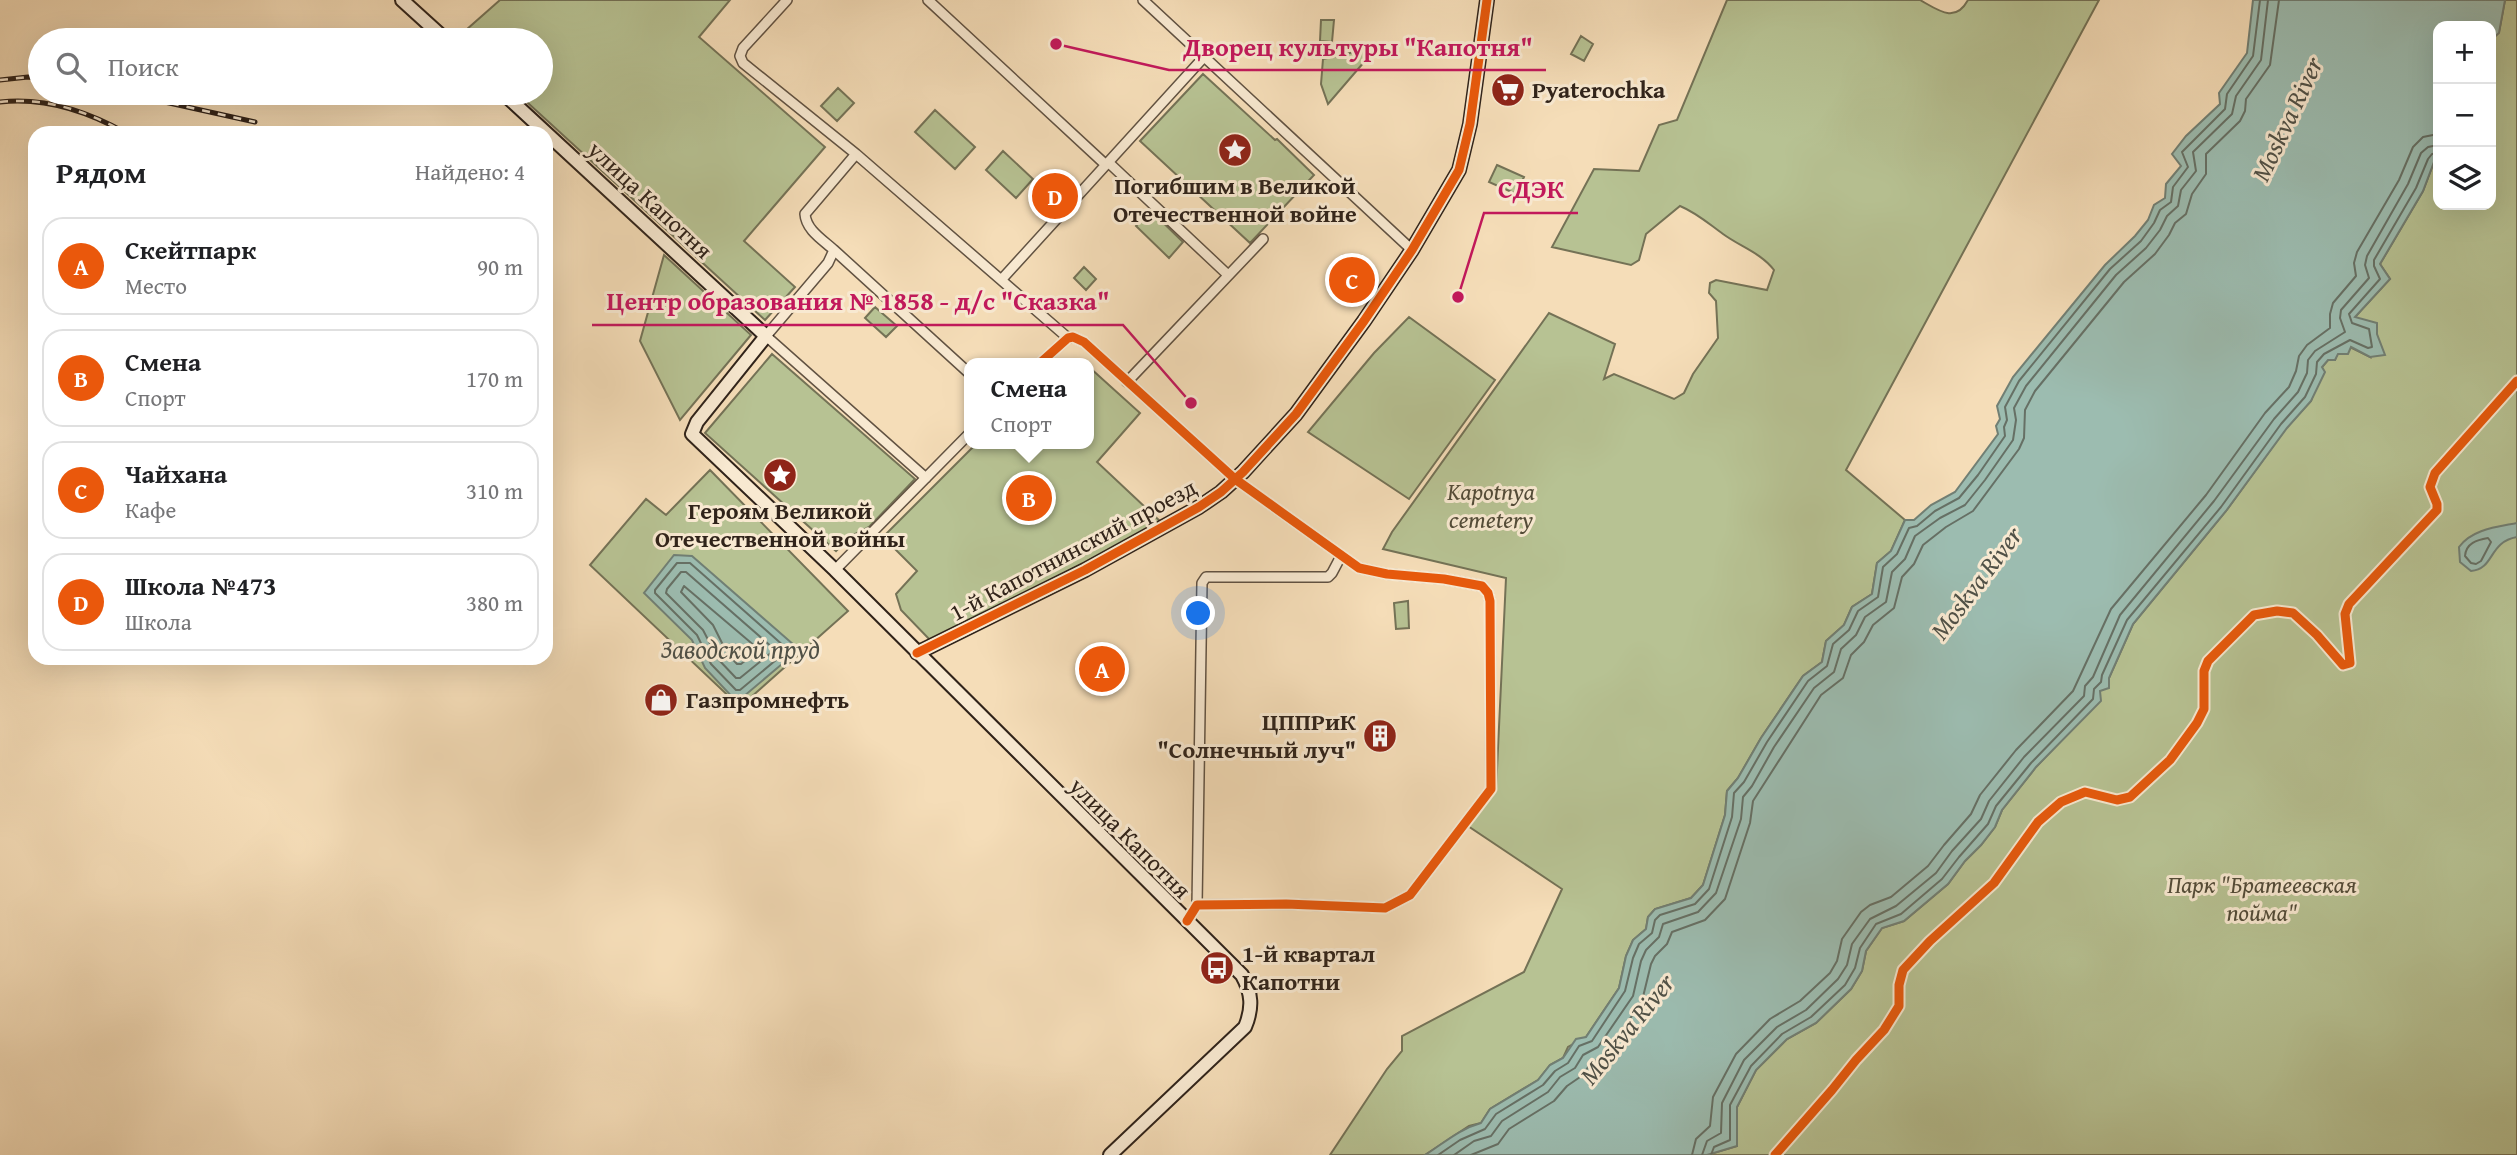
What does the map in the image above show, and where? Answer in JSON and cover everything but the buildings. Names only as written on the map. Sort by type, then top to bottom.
[{"type":"main road","points":[[402,0],[433,28]]},
{"type":"main road","name":"1-й Капотнинский проезд","points":[[917,653],[1147,537],[1207,501],[1235,479],[1296,414],[1412,250],[1455,178],[1462,160],[1472,107],[1487,0]]},
{"type":"main road","name":"улица Капотня","points":[[516,105],[539,126]]},
{"type":"main road","name":"улица Капотня","points":[[553,139],[766,336],[696,422],[691,434],[835,570],[1242,975],[1249,987],[1251,1001],[1248,1019],[1238,1034],[1110,1155]]},
{"type":"street","points":[[787,0],[743,48],[740,56],[743,63],[856,154],[1068,338]]},
{"type":"street","points":[[928,0],[1228,275]]},
{"type":"street","points":[[1143,0],[1412,250]]},
{"type":"street","points":[[1002,279],[1204,57]]},
{"type":"street","points":[[856,154],[805,214],[806,222],[964,369]]},
{"type":"street","points":[[1127,382],[1263,239]]},
{"type":"street","points":[[834,250],[828,262],[766,336],[926,478]]},
{"type":"street","points":[[1046,358],[1068,338],[1073,337],[1084,342],[1235,479],[1359,568],[1482,586],[1488,593],[1491,789],[1410,895],[1385,908],[1286,904],[1197,905]]},
{"type":"street","points":[[835,570],[964,439]]},
{"type":"street","points":[[1187,921],[1197,905],[1202,583],[1206,577],[1328,577],[1341,556]]},
{"type":"green space","points":[[500,0],[730,0],[699,37],[825,147],[744,241],[795,287],[765,320],[530,105],[553,105],[553,28],[468,28]]},
{"type":"green space","name":"Kapotnya cemetery","points":[[1727,0],[1920,0],[1940,11],[1952,13],[1958,12],[1968,0],[2099,0],[1846,470],[1905,520],[1891,551],[1877,563],[1872,594],[1852,607],[1844,625],[1826,641],[1822,662],[1803,676],[1727,791],[1725,815],[1703,885],[1691,898],[1655,909],[1648,917],[1646,929],[1633,940],[1626,956],[1619,988],[1586,1037],[1568,1047],[1563,1058],[1550,1065],[1538,1080],[1490,1109],[1481,1123],[1469,1126],[1425,1155],[1330,1155],[1402,1051],[1402,1036],[1524,972],[1562,889],[1468,826],[1496,791],[1506,578],[1383,549],[1392,532],[1549,313],[1615,344],[1604,379],[1614,374],[1674,399],[1684,393],[1693,374],[1718,338],[1716,301],[1709,293],[1710,283],[1716,280],[1767,290],[1774,270],[1769,264],[1680,206],[1646,234],[1639,260],[1631,265],[1552,247],[1594,169],[1639,171],[1659,125],[1677,120]]},
{"type":"green space","name":"Парк \"Братеевская пойма\"","points":[[2505,0],[2517,0],[2517,1155],[1707,1155],[1737,1146],[1737,1107],[1756,1070],[1787,1039],[1816,1023],[1851,989],[1862,971],[1866,951],[1882,928],[1904,921],[1948,884],[1995,827],[2002,810],[2036,767],[2077,724],[2109,678],[2133,624],[2226,511],[2287,427],[2311,401],[2322,367],[2328,360],[2335,360],[2337,354],[2350,347],[2370,357],[2354,318],[2390,279],[2380,264],[2423,191],[2433,165],[2433,210],[2496,210],[2496,35],[2499,32]]},
{"type":"green space","points":[[1321,20],[1334,20],[1332,42],[1320,41]]},
{"type":"green space","points":[[1581,36],[1593,44],[1584,61],[1571,54]]},
{"type":"green space","points":[[1377,47],[1328,104],[1321,84],[1323,59]]},
{"type":"green space","points":[[1203,74],[1314,175],[1250,243],[1140,141]]},
{"type":"green space","points":[[838,88],[854,103],[837,121],[821,106]]},
{"type":"green space","points":[[935,110],[975,147],[955,169],[915,132]]},
{"type":"green space","points":[[1003,151],[1033,179],[1016,198],[986,170]]},
{"type":"green space","points":[[1497,165],[1524,177],[1516,194],[1489,182]]},
{"type":"green space","points":[[1150,210],[1183,242],[1169,258],[1136,226]]},
{"type":"green space","points":[[664,255],[751,335],[680,420],[640,341]]},
{"type":"green space","points":[[1084,267],[1096,279],[1086,290],[1074,278]]},
{"type":"green space","points":[[875,307],[897,326],[886,337],[865,318]]},
{"type":"green space","points":[[1409,317],[1495,380],[1409,499],[1308,432],[1374,353]]},
{"type":"green space","points":[[772,354],[915,479],[869,527],[851,536],[836,551],[705,433]]},
{"type":"green space","points":[[1094,372],[1140,413],[1097,462],[1162,523],[931,641],[901,610],[896,594],[917,571],[883,537],[971,449],[1094,449]]},
{"type":"green space","points":[[710,470],[848,611],[740,707],[590,565],[646,499],[666,515]]},
{"type":"green space","points":[[1408,601],[1409,628],[1396,629],[1394,603]]},
{"type":"water","name":"Moskva River","points":[[2253,0],[2505,0],[2499,33],[2496,36],[2496,21],[2433,21],[2433,165],[2423,191],[2380,264],[2390,279],[2355,317],[2377,323],[2377,334],[2385,355],[2370,357],[2351,347],[2348,354],[2338,354],[2335,360],[2328,360],[2322,367],[2325,372],[2311,401],[2287,428],[2226,511],[2133,624],[2109,678],[2109,688],[2100,691],[2101,701],[2036,767],[2002,810],[1995,827],[1948,884],[1904,921],[1882,928],[1866,951],[1862,971],[1851,989],[1816,1023],[1787,1039],[1756,1070],[1737,1107],[1737,1146],[1707,1155],[1425,1155],[1459,1133],[1481,1123],[1490,1109],[1538,1080],[1550,1065],[1563,1058],[1576,1039],[1586,1037],[1619,988],[1626,956],[1633,940],[1646,929],[1648,917],[1655,909],[1691,898],[1703,885],[1725,815],[1727,791],[1738,778],[1761,738],[1803,676],[1822,662],[1826,641],[1844,625],[1852,607],[1872,594],[1877,563],[1891,551],[1905,520],[1914,520],[1931,505],[1955,492],[1998,434],[1996,426],[2000,419],[1997,406],[2013,377],[2105,265],[2135,236],[2148,220],[2154,205],[2165,198],[2166,184],[2181,166],[2172,154],[2186,136],[2220,104],[2219,93],[2247,53]]},
{"type":"water","points":[[2517,523],[2517,537],[2501,544],[2484,566],[2471,571],[2460,562],[2459,547],[2471,536]]},
{"type":"water","name":"Заводской пруд","points":[[674,555],[692,556],[794,645],[788,659],[737,702],[705,668],[692,640],[644,593]]},
{"type":"railway","points":[[0,80],[28,77]]},
{"type":"railway","points":[[0,102],[28,102]]},
{"type":"railway","points":[[54,105],[81,112],[112,126]]},
{"type":"railway","points":[[178,105],[255,122]]},
{"type":"cycle path","points":[[917,653],[1085,570],[1199,507],[1243,472],[1296,414],[1412,250],[1459,170],[1470,124],[1487,0]]},
{"type":"cycle path","points":[[1046,358],[1068,338],[1073,337],[1084,342],[1235,479],[1359,568],[1482,586],[1488,593],[1491,789],[1410,895],[1385,908],[1286,904],[1197,905],[1187,921]]},
{"type":"cycle path","points":[[1775,1155],[1884,1030],[1899,1006],[1899,985],[1903,970],[1930,941],[1994,883],[2038,822],[2061,802],[2085,792],[2117,800],[2130,797],[2170,760],[2204,709],[2204,671],[2208,661],[2254,615],[2277,611],[2293,613],[2343,665],[2350,663],[2345,614],[2349,604],[2437,510],[2430,487],[2435,473],[2517,381]]},
{"type":"place","name":"Дворец культуры \"Капотня\"","points":[[1056,44]]},
{"type":"place","name":"Pyaterochka","points":[[1508,90]]},
{"type":"place","name":"Погибшим в Великой Отечественной войне","points":[[1235,150]]},
{"type":"place","name":"Школа №473","points":[[1055,196]]},
{"type":"place","name":"Чайхана","points":[[1352,280]]},
{"type":"place","name":"СДЭК","points":[[1458,297]]},
{"type":"place","name":"Центр образования № 1858 - д/с \"Сказка\"","points":[[1191,403]]},
{"type":"place","name":"Героям Великой Отечественной войны","points":[[780,475]]},
{"type":"place","name":"Смена","points":[[1029,498]]},
{"type":"place","name":"Скейтпарк","points":[[1102,669]]},
{"type":"place","name":"Газпромнефть","points":[[661,700]]},
{"type":"place","name":"ЦППРиК \"Солнечный луч\"","points":[[1380,736]]},
{"type":"place","name":"1-й квартал Капотни","points":[[1217,968]]}]
